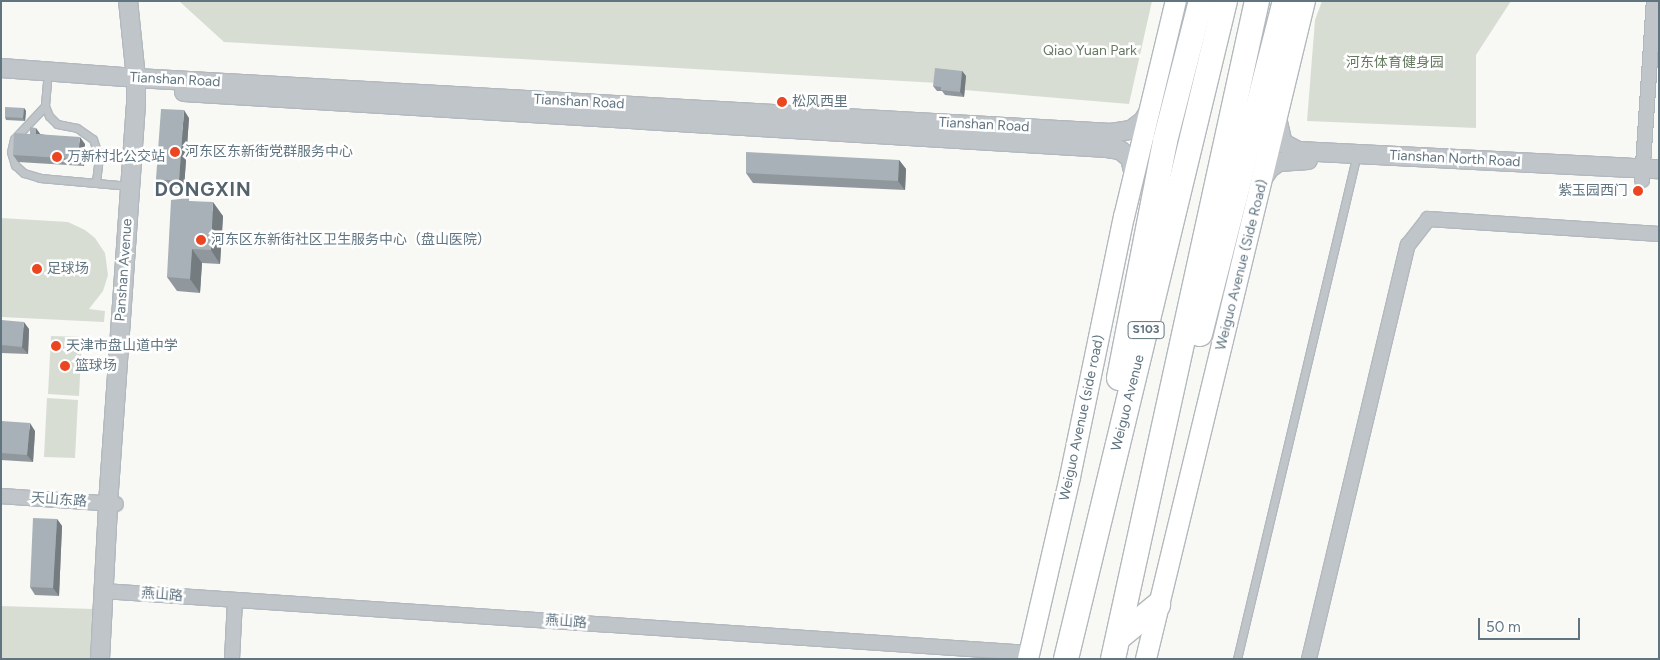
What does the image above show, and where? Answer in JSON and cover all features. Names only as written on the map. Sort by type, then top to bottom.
[{"type":"highway","points":[[1075,621],[1165,141],[1201,1]]},
{"type":"highway","name":"Weiguo Avenue","points":[[1066,659],[1225,1]]},
{"type":"highway","name":"S103","points":[[1115,648],[1257,1]]},
{"type":"highway","points":[[1115,648],[1177,428],[1285,1]]},
{"type":"highway","points":[[1115,648],[1158,605]]},
{"type":"main road","points":[[1134,176],[1176,1]]},
{"type":"main road","name":"Weiguo Avenue (Side Road)","points":[[1263,178],[1276,115],[1305,1]]},
{"type":"main road","name":"Weiguo Avenue (side road)","points":[[1028,656],[1070,477],[1134,176]]},
{"type":"main road","name":"Weiguo Avenue (side road)","points":[[1146,659],[1263,178]]},
{"type":"street","name":"Panshan Avenue","points":[[128,1],[140,84]]},
{"type":"street","name":"Panshan Avenue","points":[[100,659],[107,592],[140,84],[136,1]]},
{"type":"street","points":[[1650,174],[1654,1]]},
{"type":"street","name":"Tianshan Road","points":[[1,68],[140,84],[1107,148],[1120,150],[1130,158],[1134,176]]},
{"type":"street","name":"Tianshan Road","points":[[1,78],[47,82],[140,84],[1111,133],[1131,130],[1143,121],[1149,111]]},
{"type":"street","name":"Tianshan North Road","points":[[1276,115],[1283,143],[1298,151],[1650,174]]},
{"type":"street","name":"Tianshan North Road","points":[[1263,178],[1270,168],[1285,160],[1650,174]]},
{"type":"street","points":[[1309,659],[1408,245],[1428,219],[1659,234]]},
{"type":"street","name":"天山东路","points":[[1,496],[112,504]]},
{"type":"street","name":"Panshan Avenue","points":[[107,592],[108,659]]},
{"type":"street","name":"燕山路","points":[[107,592],[1028,656]]},
{"type":"street","points":[[232,659],[236,600]]},
{"type":"lane","points":[[47,82],[45,106],[49,116],[57,124],[77,128],[93,139],[99,157],[96,183]]},
{"type":"lane","points":[[45,106],[14,138],[11,152],[15,165],[24,174],[40,178],[134,186]]},
{"type":"lane","points":[[1237,659],[1355,162]]},
{"type":"green space","name":"Qiao Yuan Park","points":[[179,1],[1152,1],[1129,104],[964,90],[966,76],[938,83],[224,42]]},
{"type":"green space","name":"河东体育健身园","points":[[1322,1],[1511,1],[1476,55],[1476,128],[1307,121],[1315,20]]},
{"type":"green space","points":[[1,218],[68,222],[85,230],[95,238],[105,253],[108,275],[103,291],[89,309],[105,311],[104,322],[1,317]]},
{"type":"green space","name":"篮球场","points":[[51,336],[82,337],[79,396],[48,394]]},
{"type":"green space","name":"篮球场","points":[[47,398],[78,400],[75,458],[44,457]]},
{"type":"green space","points":[[1,606],[93,609],[90,659],[1,659]]},
{"type":"building","points":[[935,68],[962,71],[960,92],[941,90],[941,87],[933,86]]},
{"type":"building","points":[[5,107],[24,108],[23,118],[5,117]]},
{"type":"building","name":"河东区东新街党群服务中心","points":[[161,109],[184,110],[179,181],[156,179]]},
{"type":"building","points":[[30,127],[36,128],[36,134],[80,137],[78,159],[13,155],[14,133],[30,134]]},
{"type":"building","points":[[746,152],[899,160],[898,181],[746,173]]},
{"type":"building","points":[[189,198],[189,201],[213,202],[211,250],[192,249],[190,279],[167,277],[171,200]]},
{"type":"building","points":[[1,320],[24,322],[22,347],[1,345]]},
{"type":"building","points":[[1,421],[30,423],[27,455],[1,453]]},
{"type":"building","points":[[33,518],[57,519],[53,588],[30,587]]},
{"type":"place","name":"松风西里","points":[[782,102]]},
{"type":"place","name":"河东区东新街党群服务中心","points":[[175,152]]},
{"type":"place","name":"万新村北公交站","points":[[57,157]]},
{"type":"place","name":"紫玉园西门","points":[[1638,191]]},
{"type":"place","name":"河东区东新街社区卫生服务中心（盘山医院）","points":[[201,240]]},
{"type":"place","name":"足球场","points":[[37,269]]},
{"type":"place","name":"天津市盘山道中学","points":[[56,346]]},
{"type":"place","name":"篮球场","points":[[65,366]]},
{"type":"district","name":"DONGXIN","points":[[203,190]]}]
